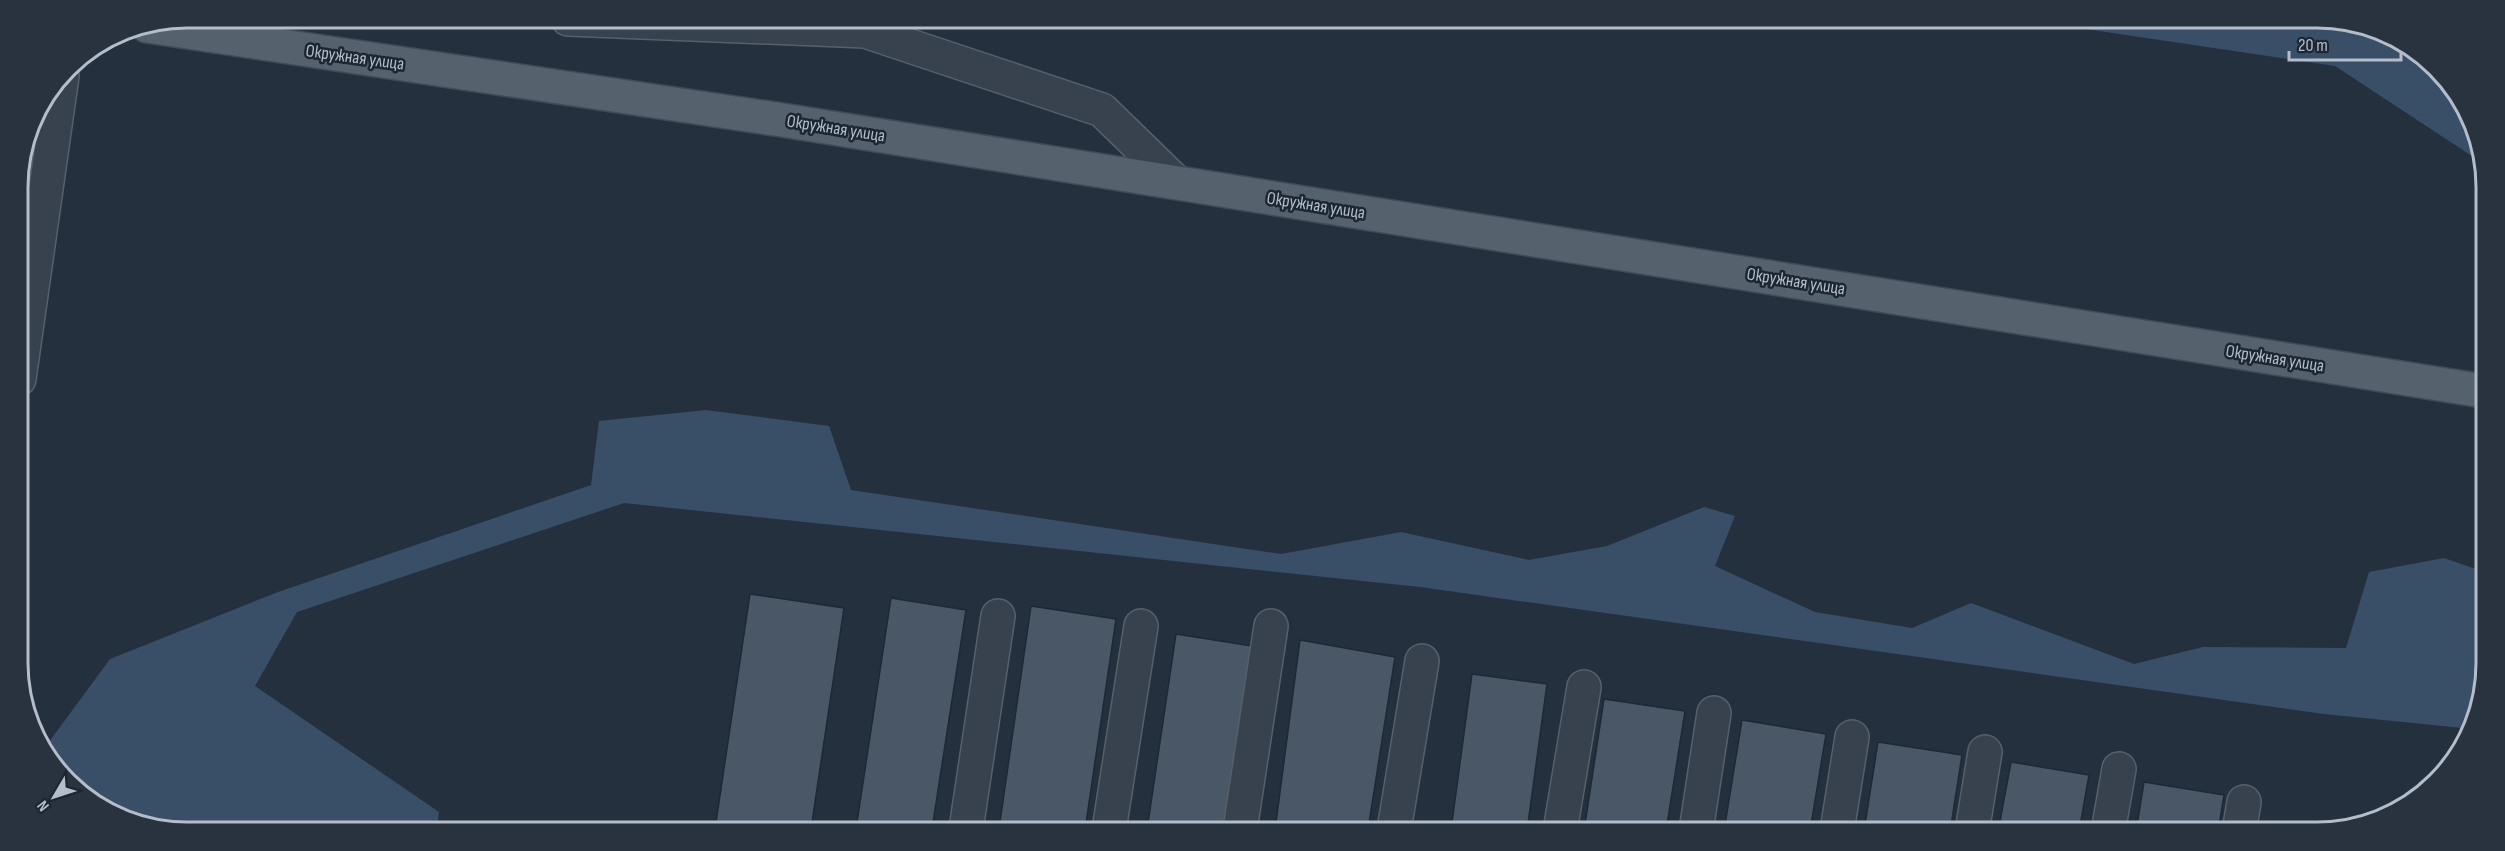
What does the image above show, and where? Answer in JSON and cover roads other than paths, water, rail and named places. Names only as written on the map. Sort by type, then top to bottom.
[{"type":"main road","name":"Окружная улица","points":[[172,30],[782,120],[2476,390]]},
{"type":"lane","points":[[808,29],[865,31],[1102,110],[1176,182]]},
{"type":"lane","points":[[29,316],[60,93]]},
{"type":"lane","points":[[967,822],[998,616]]},
{"type":"lane","points":[[1109,822],[1141,626]]},
{"type":"lane","points":[[1241,822],[1271,626]]},
{"type":"lane","points":[[1395,822],[1422,661]]},
{"type":"lane","points":[[1562,822],[1584,687]]},
{"type":"lane","points":[[1697,822],[1714,713]]},
{"type":"lane","points":[[1838,822],[1852,737]]},
{"type":"lane","points":[[1974,822],[1985,752]]},
{"type":"lane","points":[[2110,822],[2119,769]]},
{"type":"water","points":[[2079,28],[2318,28],[2359,34],[2397,50],[2430,75],[2455,108],[2464,127],[2473,157],[2335,66]]},
{"type":"water","points":[[706,410],[829,426],[851,490],[1281,554],[1401,532],[1529,560],[1607,546],[1704,507],[1735,516],[1715,566],[1815,612],[1912,628],[1971,603],[2134,664],[2203,647],[2346,648],[2369,572],[2444,558],[2476,569],[2475,684],[2471,705],[2462,728],[2324,714],[1420,587],[624,503],[297,612],[255,686],[439,812],[438,822],[187,822],[146,817],[99,796],[84,784],[84,767],[67,767],[49,742],[110,659],[278,592],[591,485],[599,421]]}]
